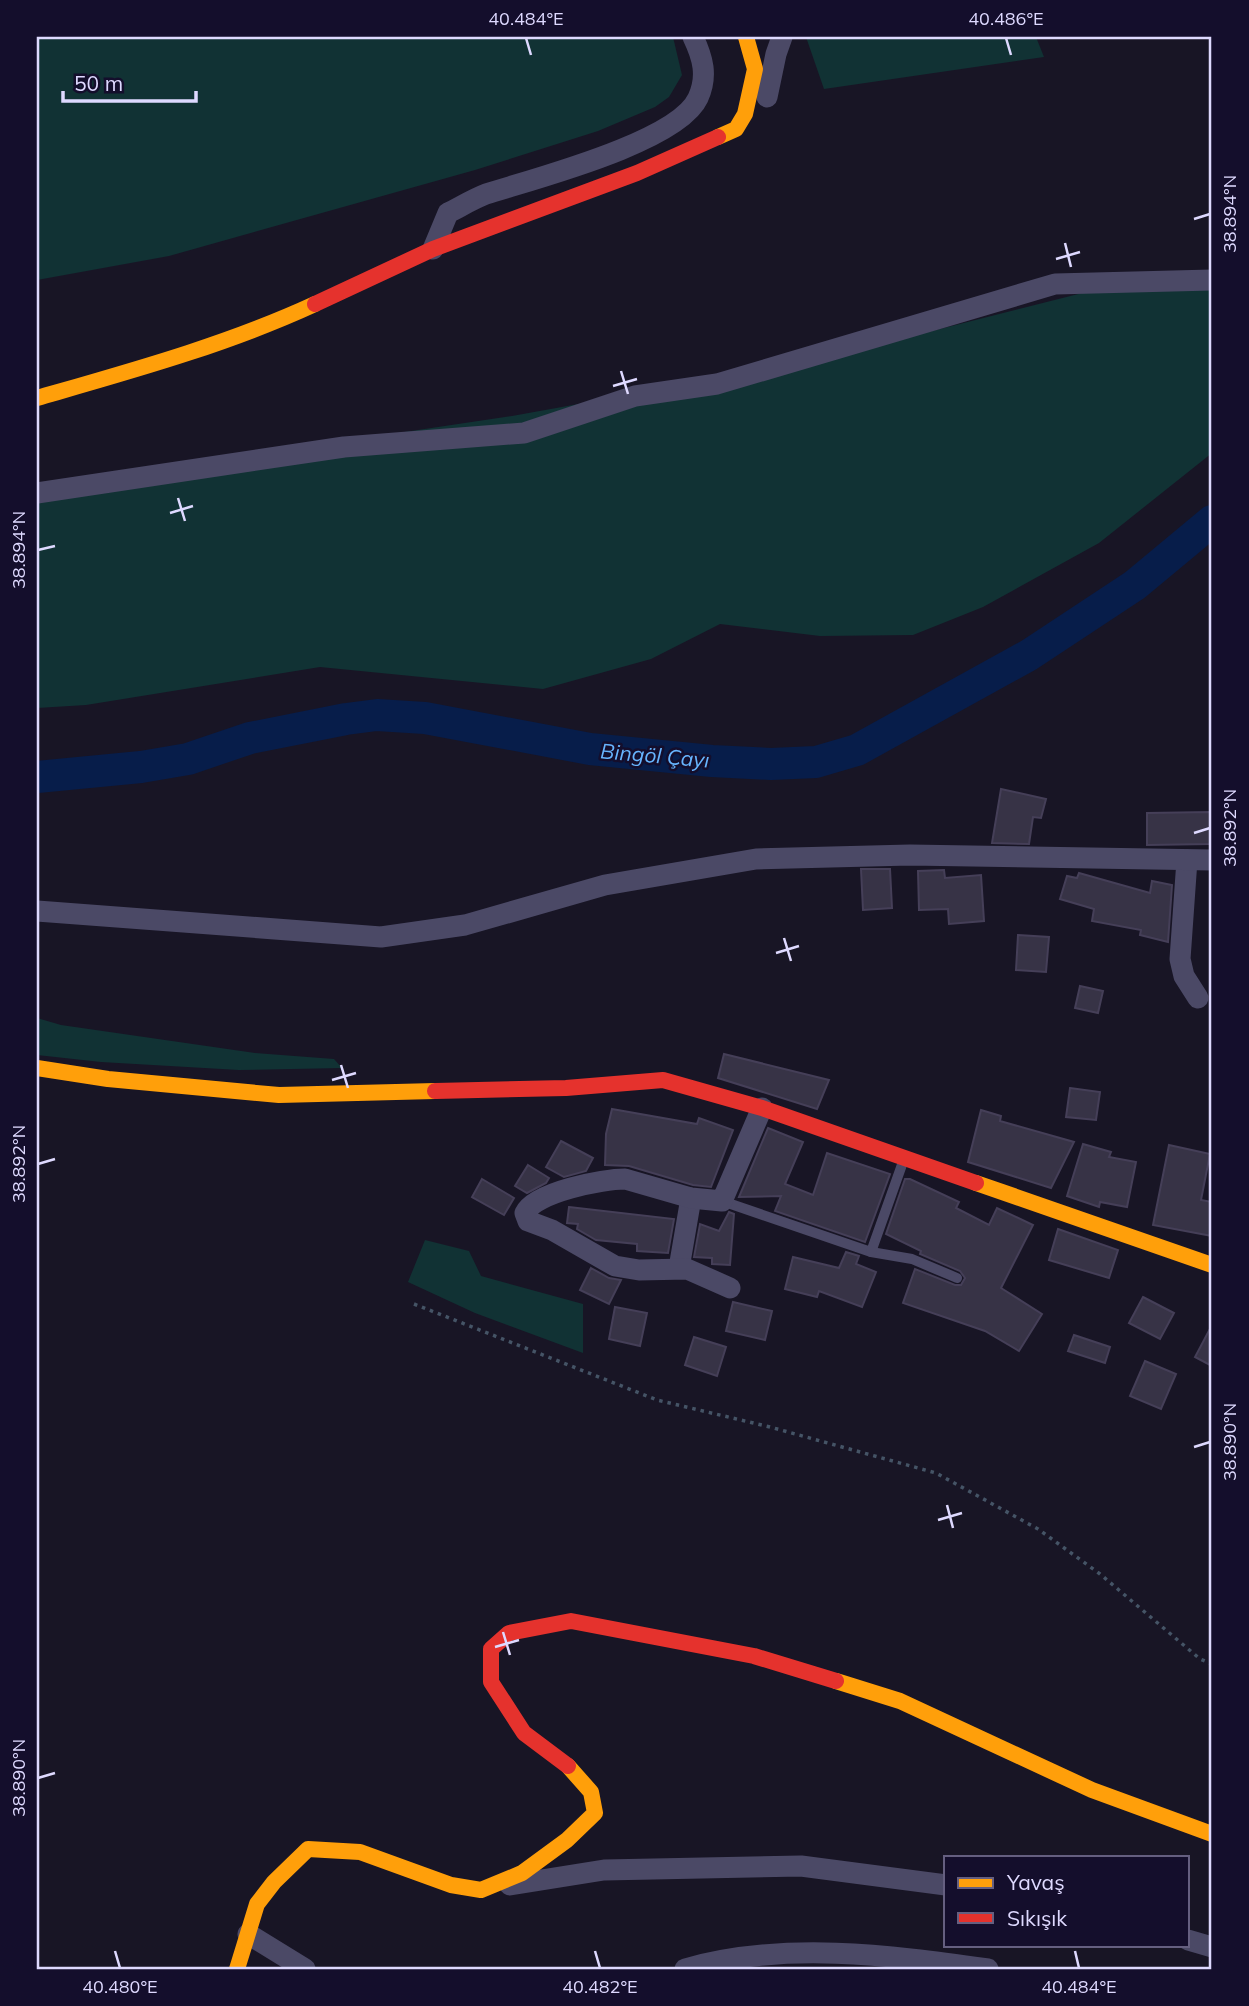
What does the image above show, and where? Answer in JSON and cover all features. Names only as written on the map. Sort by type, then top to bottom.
[{"type":"main road","points":[[37,398],[178,358],[234,338],[321,302],[433,249],[637,173],[736,129],[745,114],[755,69],[746,37]]},
{"type":"main road","points":[[718,137],[724,111]]},
{"type":"main road","points":[[37,1068],[108,1079],[279,1095],[566,1088],[663,1080],[762,1108],[1212,1265]]},
{"type":"main road","points":[[237,1969],[257,1904],[274,1882],[308,1849],[360,1852],[451,1885],[481,1890],[522,1873],[567,1840],[595,1813],[591,1792],[573,1770],[524,1733],[491,1682],[491,1649],[509,1633],[571,1621],[754,1656],[900,1701],[1092,1790],[1212,1834]]},
{"type":"street","points":[[433,249],[448,213],[483,196],[581,164],[654,134],[687,112],[697,100],[704,79],[703,59],[693,37]]},
{"type":"street","points":[[718,137],[743,136],[765,106],[782,37]]},
{"type":"street","points":[[37,493],[344,447],[524,433],[635,396],[717,384],[1055,284],[1212,279]]},
{"type":"street","points":[[37,911],[381,937],[465,925],[605,884],[756,859],[910,855],[1212,860]]},
{"type":"street","points":[[1187,860],[1180,960],[1184,976],[1198,998]]},
{"type":"street","points":[[730,1288],[679,1268],[639,1270],[615,1266],[552,1230],[528,1222],[525,1213],[530,1206],[546,1198],[585,1184],[614,1179],[625,1179],[691,1198],[722,1200],[762,1108]]},
{"type":"street","points":[[679,1268],[691,1198]]},
{"type":"street","points":[[481,1890],[604,1870],[801,1866],[944,1885]]},
{"type":"street","points":[[248,1934],[305,1969]]},
{"type":"street","points":[[1190,1941],[1212,1947]]},
{"type":"street","points":[[685,1969],[734,1959],[817,1952],[920,1959],[988,1969]]},
{"type":"lane","points":[[871,1252],[905,1158]]},
{"type":"lane","points":[[722,1200],[871,1252],[912,1259],[957,1278]]},
{"type":"path","points":[[414,1304],[657,1400],[769,1427],[936,1473],[1038,1529],[1100,1574],[1199,1659],[1212,1664]]},
{"type":"green space","points":[[37,37],[673,37],[682,75],[669,97],[655,107],[598,131],[475,170],[169,256],[37,280]]},
{"type":"green space","points":[[806,37],[1036,37],[1044,57],[824,89]]},
{"type":"green space","points":[[1212,280],[1212,453],[1099,543],[983,607],[913,635],[820,636],[720,624],[651,659],[543,689],[320,667],[86,705],[37,708],[37,487],[512,416],[739,375],[857,350],[1110,286]]},
{"type":"green space","points":[[37,1018],[61,1025],[255,1053],[334,1059],[342,1068],[239,1070],[101,1062],[37,1055]]},
{"type":"green space","points":[[425,1240],[469,1251],[481,1276],[583,1304],[583,1353],[475,1313],[408,1282]]},
{"type":"building","points":[[1001,789],[1046,799],[1041,818],[1033,817],[1029,844],[992,843]]},
{"type":"building","points":[[1210,812],[1211,844],[1147,845],[1147,813]]},
{"type":"building","points":[[861,869],[890,869],[892,908],[863,910]]},
{"type":"building","points":[[944,870],[945,878],[981,875],[984,921],[949,924],[948,909],[919,910],[918,871]]},
{"type":"building","points":[[1079,873],[1150,893],[1152,881],[1172,885],[1168,942],[1140,935],[1141,930],[1092,921],[1094,909],[1060,899],[1067,876],[1077,878]]},
{"type":"building","points":[[1018,935],[1049,937],[1046,972],[1016,970]]},
{"type":"building","points":[[1080,986],[1103,991],[1098,1013],[1075,1008]]},
{"type":"building","points":[[724,1054],[829,1080],[817,1109],[718,1078]]},
{"type":"building","points":[[1070,1088],[1100,1092],[1096,1120],[1066,1117]]},
{"type":"building","points":[[612,1109],[697,1124],[699,1118],[733,1130],[711,1187],[693,1185],[629,1166],[605,1165],[606,1134]]},
{"type":"building","points":[[981,1110],[1001,1116],[1000,1121],[1074,1142],[1051,1188],[968,1162]]},
{"type":"building","points":[[768,1128],[803,1142],[785,1184],[813,1195],[827,1153],[890,1174],[865,1242],[775,1211],[781,1196],[739,1197]]},
{"type":"building","points":[[561,1141],[593,1158],[586,1171],[564,1177],[546,1167]]},
{"type":"building","points":[[1083,1144],[1111,1152],[1109,1157],[1136,1162],[1127,1207],[1100,1202],[1099,1207],[1067,1196]]},
{"type":"building","points":[[1169,1145],[1210,1154],[1201,1200],[1212,1202],[1212,1236],[1153,1225]]},
{"type":"building","points":[[528,1165],[549,1178],[546,1183],[527,1193],[515,1186]]},
{"type":"building","points":[[482,1179],[514,1198],[504,1215],[472,1197]]},
{"type":"building","points":[[905,1179],[959,1202],[956,1208],[989,1225],[997,1208],[1033,1225],[1001,1288],[1042,1314],[1019,1351],[985,1331],[903,1303],[915,1269],[955,1285],[961,1285],[965,1278],[960,1271],[920,1254],[921,1251],[886,1234]]},
{"type":"building","points":[[569,1207],[674,1219],[668,1253],[637,1251],[637,1244],[596,1240],[577,1229],[578,1224],[567,1223]]},
{"type":"building","points":[[729,1212],[734,1214],[730,1265],[712,1264],[712,1258],[694,1257],[700,1224],[719,1231]]},
{"type":"building","points":[[1058,1229],[1118,1250],[1109,1278],[1049,1260]]},
{"type":"building","points":[[846,1252],[859,1256],[856,1264],[876,1272],[862,1307],[819,1291],[817,1297],[785,1289],[793,1257],[839,1268]]},
{"type":"building","points":[[591,1268],[609,1278],[621,1280],[609,1304],[580,1290]]},
{"type":"building","points":[[1143,1297],[1174,1313],[1160,1339],[1129,1323]]},
{"type":"building","points":[[733,1302],[772,1311],[765,1340],[726,1331]]},
{"type":"building","points":[[615,1307],[647,1313],[640,1346],[609,1339]]},
{"type":"building","points":[[1212,1325],[1212,1366],[1195,1357]]},
{"type":"building","points":[[1074,1335],[1110,1347],[1105,1363],[1068,1351]]},
{"type":"building","points":[[694,1337],[726,1347],[717,1376],[685,1365]]},
{"type":"building","points":[[1145,1361],[1176,1374],[1161,1409],[1130,1396]]},
{"type":"waterway","name":"Bingöl Çayı","points":[[37,777],[141,767],[188,759],[250,738],[377,715],[425,718],[590,749],[712,761],[771,764],[816,762],[857,750],[1029,655],[1135,585],[1212,521]]},
{"type":"traffic: slow","points":[[718,137],[736,129],[745,114],[755,69],[746,37]]},
{"type":"traffic: slow","points":[[37,398],[213,345],[315,304]]},
{"type":"traffic: slow","points":[[37,1068],[108,1079],[279,1095],[435,1091]]},
{"type":"traffic: slow","points":[[976,1183],[1212,1265]]},
{"type":"traffic: slow","points":[[836,1681],[900,1701],[1092,1790],[1212,1834]]},
{"type":"traffic: slow","points":[[237,1969],[257,1904],[274,1882],[308,1849],[360,1852],[451,1885],[481,1890],[522,1873],[567,1840],[595,1813],[591,1792],[568,1766]]},
{"type":"traffic: jam","points":[[315,304],[433,249],[637,173],[718,137]]},
{"type":"traffic: jam","points":[[435,1091],[566,1088],[663,1080],[762,1108],[976,1183]]},
{"type":"traffic: jam","points":[[568,1766],[524,1733],[491,1682],[491,1649],[509,1633],[571,1621],[754,1656],[836,1681]]}]
